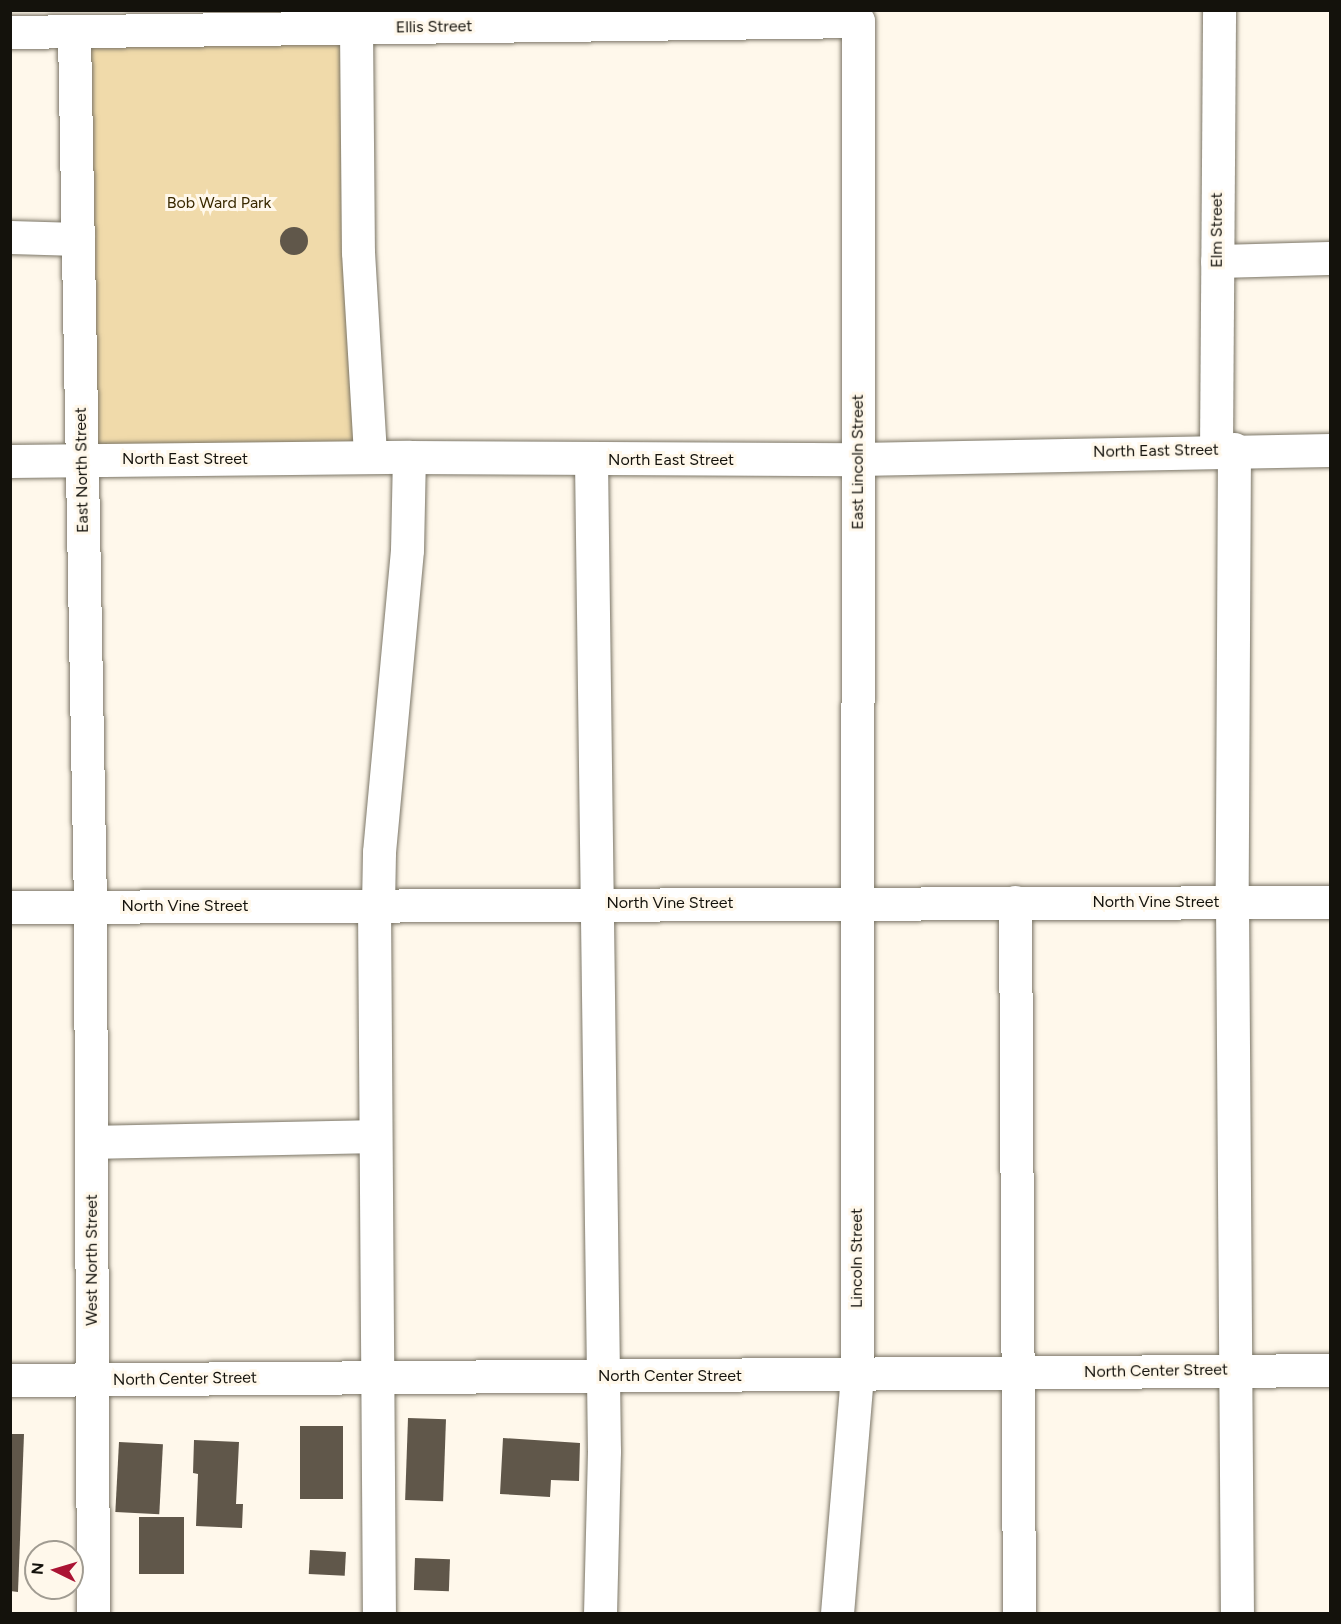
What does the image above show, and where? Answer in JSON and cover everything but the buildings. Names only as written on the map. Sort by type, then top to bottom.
[{"type":"street","name":"Elm Street","points":[[1219,10],[1217,261],[1225,449],[1232,902],[1237,1614]]},
{"type":"street","name":"Ellis Street","points":[[10,32],[74,33],[306,20],[357,28],[597,18],[858,21]]},
{"type":"street","name":"East Lincoln Street","points":[[857,903],[858,21]]},
{"type":"street","points":[[357,28],[358,252],[370,457]]},
{"type":"street","name":"East North Street","points":[[74,33],[90,907]]},
{"type":"street","points":[[10,237],[78,239]]},
{"type":"street","points":[[1217,261],[1330,258]]},
{"type":"street","name":"North East Street","points":[[10,461],[370,457],[591,460],[858,459],[1225,449],[1330,450]]},
{"type":"street","points":[[380,1614],[375,1136],[376,905],[407,550],[410,457]]},
{"type":"street","points":[[591,460],[602,1376],[600,1614]]},
{"type":"street","points":[[1015,902],[1019,1614]]},
{"type":"street","name":"North Vine Street","points":[[10,907],[1330,902]]},
{"type":"street","name":"Lincoln Street","points":[[837,1614],[857,1375],[857,903]]},
{"type":"street","name":"West North Street","points":[[90,907],[93,1614]]},
{"type":"street","points":[[92,1142],[375,1136]]},
{"type":"street","name":"North Center Street","points":[[10,1380],[1330,1370]]},
{"type":"green space","name":"Bob Ward Park","points":[[348,27],[355,450],[89,455],[82,32]]}]
